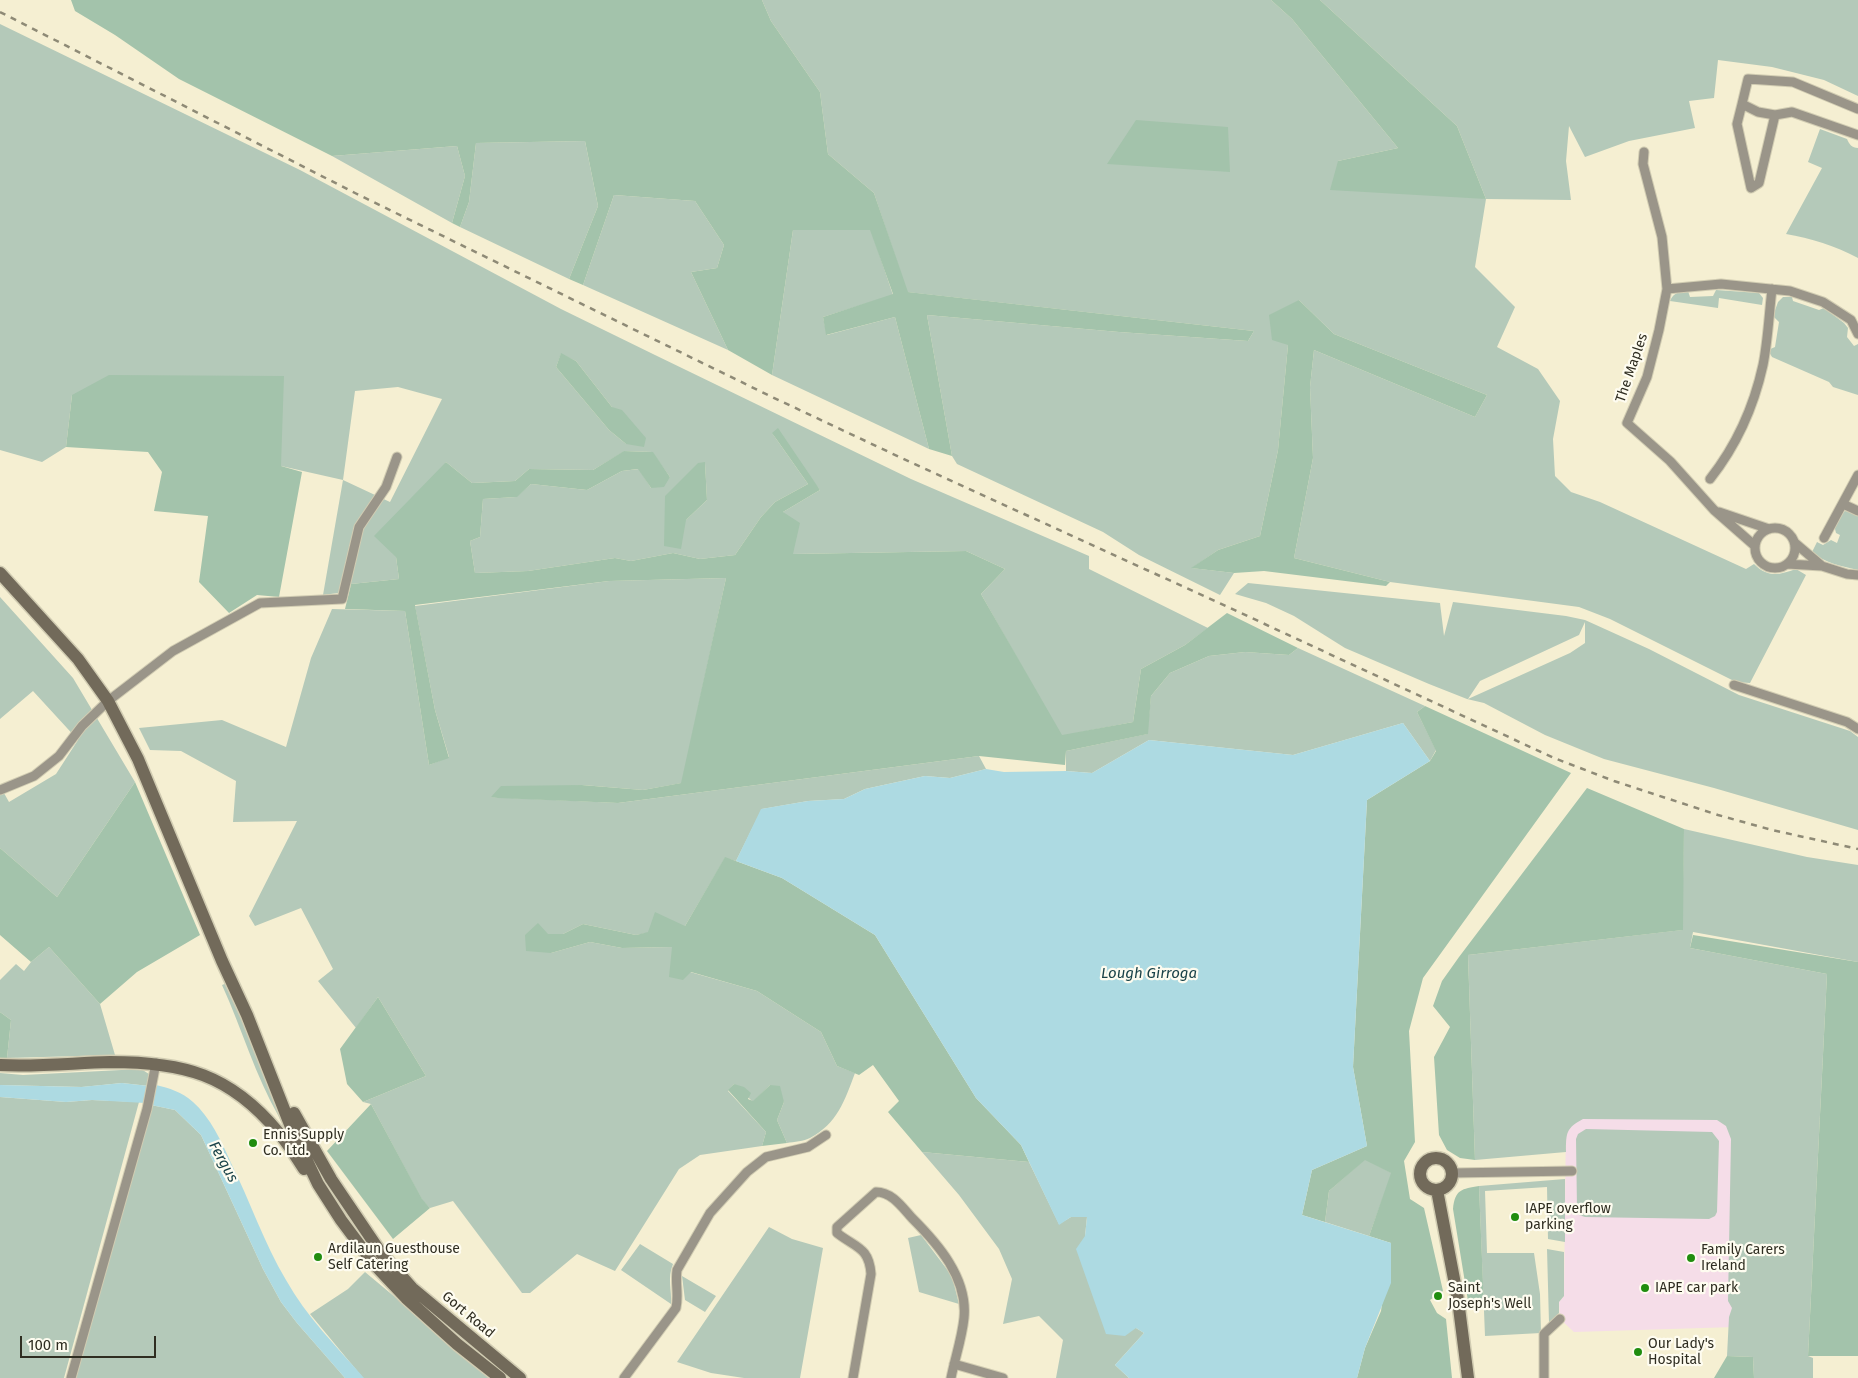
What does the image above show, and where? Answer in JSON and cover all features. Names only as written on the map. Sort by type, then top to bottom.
[{"type":"main road","points":[[0,573],[78,659],[108,701],[138,759],[318,1184],[341,1220],[373,1263],[406,1298],[457,1344],[500,1378]]},
{"type":"main road","points":[[0,1065],[23,1066],[109,1062],[156,1063],[188,1069],[223,1083],[256,1108],[279,1133],[307,1174],[318,1184]]},
{"type":"main road","points":[[279,1133],[295,1126]]},
{"type":"main road","name":"Gort Road","points":[[295,1126],[381,1253],[412,1288],[520,1378]]},
{"type":"main road","points":[[1434,1158],[1448,1163],[1452,1173],[1452,1178],[1447,1186],[1437,1190],[1427,1188],[1420,1178],[1420,1169],[1425,1162],[1434,1158]]},
{"type":"main road","points":[[1437,1190],[1458,1300],[1468,1378]]},
{"type":"street","points":[[1775,115],[1759,183],[1751,188],[1737,124],[1748,79],[1793,82],[1858,109]]},
{"type":"street","points":[[1742,104],[1758,112],[1775,115],[1792,112],[1858,136]]},
{"type":"street","name":"The Maples","points":[[1644,152],[1643,164],[1662,237],[1667,289],[1647,377],[1627,423],[1670,461],[1714,510],[1755,546]]},
{"type":"street","points":[[1667,289],[1721,284],[1790,291],[1824,302],[1851,320],[1858,334]]},
{"type":"street","points":[[1710,479],[1723,462],[1755,395],[1763,364],[1772,289]]},
{"type":"street","points":[[0,790],[34,776],[59,756],[82,726],[108,701],[173,651],[260,603],[342,599],[359,527],[386,487],[397,457]]},
{"type":"street","points":[[1828,536],[1858,475]]},
{"type":"street","points":[[1843,504],[1858,511]]},
{"type":"street","name":"The Maples","points":[[1714,510],[1769,529]]},
{"type":"street","points":[[1795,543],[1794,555],[1787,564],[1781,567],[1768,567],[1758,559],[1755,546],[1760,536],[1769,529],[1782,529],[1788,532],[1795,543],[1822,566]]},
{"type":"street","points":[[1787,564],[1822,566],[1847,574],[1858,575]]},
{"type":"street","points":[[1734,685],[1847,722],[1858,729]]},
{"type":"street","points":[[71,1378],[147,1109],[156,1063]]},
{"type":"street","points":[[624,1378],[676,1308],[678,1296],[677,1270],[710,1213],[747,1172],[766,1157],[808,1147],[826,1136]]},
{"type":"street","points":[[1452,1173],[1572,1171]]},
{"type":"street","points":[[853,1378],[871,1274],[870,1260],[865,1252],[836,1233],[837,1227],[876,1192],[884,1192],[892,1197],[924,1230],[944,1253],[956,1277],[963,1298],[964,1317],[951,1378]]},
{"type":"street","points":[[1544,1378],[1544,1334],[1560,1319]]},
{"type":"street","points":[[954,1364],[1003,1378]]},
{"type":"shaded area","points":[[1737,1115],[1735,1327],[1574,1332],[1560,1319],[1559,1302],[1564,1296],[1566,1119]]},
{"type":"green space","points":[[71,0],[762,0],[771,21],[820,92],[828,154],[874,193],[908,292],[1254,331],[1248,341],[927,315],[952,456],[929,449],[895,317],[826,335],[823,317],[893,294],[870,230],[793,230],[772,375],[728,350],[691,272],[717,268],[724,245],[695,201],[614,195],[583,285],[569,279],[598,206],[585,141],[476,143],[469,202],[460,227],[452,223],[465,176],[457,146],[332,156],[179,79],[115,35],[75,11]]},
{"type":"green space","points":[[762,0],[1271,0],[1292,19],[1398,148],[1338,161],[1486,199],[1475,267],[1515,307],[1497,347],[1538,369],[1560,401],[1553,439],[1555,476],[1571,492],[1600,502],[1746,569],[1754,564],[1764,572],[1779,574],[1796,569],[1806,575],[1750,683],[1736,682],[1610,619],[1579,607],[1390,582],[1294,558],[1313,458],[1310,387],[1314,350],[1475,417],[1487,395],[1334,334],[1299,300],[1288,345],[1278,450],[1260,536],[1218,550],[1192,568],[1234,573],[1220,595],[1139,555],[1103,532],[957,464],[952,456],[927,315],[1248,341],[1254,331],[907,292],[874,193],[828,154],[820,92],[771,21]]},
{"type":"green space","points":[[1271,0],[1320,0],[1457,126],[1486,199],[1330,190],[1338,161],[1398,148],[1292,19]]},
{"type":"green space","points":[[1320,0],[1858,0],[1858,96],[1824,80],[1772,67],[1718,60],[1714,98],[1689,101],[1695,128],[1629,141],[1585,157],[1569,126],[1566,161],[1571,200],[1486,199],[1457,126]]},
{"type":"green space","points":[[0,24],[300,170],[561,309],[655,355],[911,479],[1089,556],[1089,569],[1208,628],[1185,645],[1141,669],[1133,722],[1061,736],[981,594],[1005,569],[966,551],[793,554],[783,512],[820,490],[772,433],[808,484],[775,502],[761,517],[735,555],[700,559],[673,553],[631,561],[615,558],[528,571],[475,573],[470,541],[480,537],[483,499],[516,497],[531,484],[587,490],[622,471],[639,469],[651,488],[670,477],[652,452],[625,451],[593,470],[529,469],[515,481],[472,483],[446,462],[396,557],[399,579],[351,584],[338,593],[323,595],[343,480],[281,466],[72,395],[66,447],[42,462],[0,450]],"holes":[[[561,354],[576,361],[612,407],[626,444],[609,430],[556,367]],[[398,387],[442,399],[390,502],[343,480],[355,391]],[[705,463],[707,500],[686,520]]]},
{"type":"green space","points":[[1136,120],[1228,127],[1230,172],[1107,164]]},
{"type":"green space","points":[[1820,129],[1847,139],[1851,145],[1858,148],[1858,258],[1823,243],[1786,234],[1822,168],[1808,162]]},
{"type":"green space","points":[[585,141],[598,206],[569,279],[460,227],[469,202],[476,143]]},
{"type":"green space","points":[[457,146],[465,176],[452,223],[332,156]]},
{"type":"green space","points":[[614,195],[695,201],[724,245],[717,268],[691,272],[728,350],[583,285]]},
{"type":"green space","points":[[793,230],[871,230],[893,295],[823,317],[827,335],[895,317],[929,449],[772,375]]},
{"type":"green space","points":[[1716,290],[1759,293],[1763,298],[1762,305],[1719,298],[1718,308],[1670,301],[1679,292],[1688,291],[1690,297],[1713,296]]},
{"type":"green space","points":[[1783,297],[1792,297],[1793,301],[1819,310],[1824,308],[1848,328],[1847,337],[1854,346],[1858,344],[1858,395],[1833,387],[1829,382],[1772,357],[1768,350],[1775,347],[1779,322],[1773,316],[1778,302]]},
{"type":"green space","points":[[1299,300],[1334,334],[1487,395],[1475,417],[1314,350],[1310,387],[1313,458],[1294,558],[1390,582],[1386,586],[1264,571],[1234,573],[1191,568],[1218,550],[1260,536],[1278,450],[1288,345],[1272,340],[1269,315]]},
{"type":"green space","points":[[561,353],[576,361],[612,407],[622,410],[646,438],[644,447],[626,444],[609,430],[556,367]]},
{"type":"green space","points":[[109,375],[284,376],[281,466],[302,472],[279,597],[257,595],[229,613],[199,582],[208,516],[154,511],[162,472],[148,452],[66,447],[72,395]]},
{"type":"green space","points":[[778,428],[820,490],[783,512],[800,523],[793,554],[966,551],[1005,569],[981,594],[1062,735],[1133,722],[1141,669],[1185,645],[1227,613],[1298,648],[1289,655],[1245,652],[1209,656],[1170,673],[1151,696],[1148,734],[1066,751],[1065,765],[979,756],[618,803],[498,798],[491,797],[501,786],[582,785],[643,790],[681,783],[726,578],[609,581],[415,605],[435,710],[449,758],[429,765],[405,611],[345,609],[351,584],[399,579],[396,557],[374,536],[446,462],[472,483],[515,481],[529,469],[593,470],[624,451],[653,452],[670,477],[664,487],[651,488],[638,469],[622,471],[587,490],[531,484],[517,497],[483,499],[480,537],[470,541],[475,573],[528,571],[615,558],[631,561],[673,553],[700,559],[735,555],[761,517],[775,502],[808,484],[772,433]]},
{"type":"green space","points":[[705,462],[707,500],[686,520],[681,549],[664,546],[665,496],[698,463]]},
{"type":"green space","points":[[1845,511],[1858,515],[1858,570],[1828,561],[1812,552],[1817,542],[1823,545],[1831,540],[1837,543],[1840,535],[1836,533],[1834,525]]},
{"type":"green space","points":[[726,578],[682,783],[643,790],[582,785],[491,797],[618,803],[979,756],[986,769],[950,778],[925,776],[865,789],[844,799],[808,801],[762,809],[736,861],[725,858],[685,926],[636,935],[583,924],[563,934],[548,934],[551,953],[590,942],[622,948],[672,947],[690,972],[757,991],[821,1032],[837,1066],[855,1073],[839,1110],[827,1126],[810,1138],[787,1143],[777,1120],[784,1102],[770,1085],[753,1102],[734,1084],[728,1091],[766,1132],[762,1146],[700,1155],[679,1169],[615,1271],[577,1254],[530,1293],[522,1293],[453,1201],[430,1208],[422,1200],[371,1104],[363,1102],[426,1076],[378,997],[356,1028],[318,981],[333,969],[301,908],[255,926],[249,916],[297,821],[233,822],[236,781],[181,751],[150,750],[139,728],[222,720],[286,747],[311,658],[332,609],[405,611],[429,765],[449,757],[435,710],[415,606],[609,581]]},
{"type":"green space","points":[[1248,583],[1440,603],[1444,636],[1453,602],[1585,620],[1649,649],[1739,695],[1850,731],[1858,737],[1858,830],[1714,788],[1604,759],[1545,735],[1484,703],[1467,699],[1429,684],[1345,648],[1294,616],[1266,603],[1235,594]],"holes":[[[1585,622],[1585,643],[1570,653],[1468,699],[1480,681],[1579,635]]]},
{"type":"green space","points":[[0,597],[73,678],[135,782],[57,897],[0,848],[0,786],[9,802],[56,774],[78,740],[33,691],[0,719]]},
{"type":"green space","points":[[1298,648],[1425,706],[1417,712],[1436,750],[1430,761],[1403,723],[1293,755],[1149,740],[1092,773],[1066,771],[1066,751],[1147,734],[1151,696],[1170,673],[1209,656],[1245,652],[1289,655]]},
{"type":"green space","points":[[1425,706],[1571,773],[1423,978],[1409,1031],[1415,1142],[1404,1161],[1410,1199],[1424,1208],[1443,1291],[1430,1300],[1437,1313],[1446,1319],[1452,1378],[1357,1378],[1365,1348],[1381,1311],[1391,1243],[1369,1236],[1391,1173],[1365,1160],[1329,1191],[1325,1222],[1302,1215],[1312,1170],[1367,1146],[1353,1067],[1367,800],[1430,761],[1436,751],[1417,712]]},
{"type":"green space","points":[[135,782],[200,935],[137,972],[100,1004],[49,947],[31,962],[0,935],[0,848],[57,897]]},
{"type":"green space","points":[[1587,788],[1684,829],[1683,930],[1468,955],[1475,1160],[1460,1158],[1447,1150],[1439,1135],[1434,1057],[1450,1027],[1433,1006],[1442,981]]},
{"type":"green space","points":[[1684,829],[1807,857],[1858,865],[1858,962],[1693,932],[1690,948],[1827,974],[1808,1356],[1813,1358],[1813,1378],[1754,1378],[1753,1357],[1727,1356],[1729,1317],[1732,1308],[1728,1301],[1731,1139],[1726,1126],[1717,1120],[1583,1119],[1570,1128],[1566,1140],[1566,1152],[1475,1160],[1468,955],[1682,930]]},
{"type":"green space","points":[[725,857],[782,878],[875,935],[976,1098],[1021,1145],[1029,1162],[922,1152],[888,1112],[899,1101],[873,1065],[859,1075],[837,1066],[821,1032],[757,991],[691,972],[683,980],[669,977],[672,947],[622,948],[590,942],[551,953],[526,951],[525,935],[538,923],[548,934],[563,934],[583,924],[636,935],[648,932],[655,912],[685,926]]},
{"type":"green space","points":[[1693,935],[1858,962],[1858,1356],[1808,1356],[1827,974],[1690,948]]},
{"type":"green space","points":[[49,947],[100,1004],[115,1055],[7,1058],[11,1020],[0,1012],[0,980],[16,964],[24,971],[31,962]]},
{"type":"green space","points":[[227,983],[270,1082],[285,1122],[281,1121],[270,1101],[256,1068],[222,985]]},
{"type":"green space","points":[[378,997],[426,1076],[363,1102],[347,1084],[340,1049]]},
{"type":"green space","points":[[0,1012],[11,1020],[7,1058],[0,1058]]},
{"type":"green space","points":[[141,1069],[149,1074],[149,1086],[122,1083],[82,1087],[0,1085],[0,1073],[23,1075]]},
{"type":"green space","points":[[734,1084],[744,1087],[751,1093],[748,1099],[753,1101],[770,1085],[780,1086],[784,1102],[777,1120],[787,1143],[762,1146],[766,1132],[728,1090]]},
{"type":"green space","points":[[0,1097],[66,1102],[92,1100],[139,1102],[64,1378],[0,1378]]},
{"type":"green space","points":[[371,1104],[422,1199],[430,1208],[393,1239],[327,1151]]},
{"type":"green space","points":[[151,1105],[175,1110],[201,1135],[263,1269],[281,1302],[345,1378],[75,1378]]},
{"type":"green space","points":[[1586,1129],[1712,1132],[1719,1141],[1717,1212],[1715,1216],[1709,1219],[1585,1217],[1579,1215],[1577,1209],[1576,1139],[1578,1134]]},
{"type":"green space","points":[[922,1152],[1029,1162],[1059,1224],[1071,1217],[1087,1217],[1085,1236],[1136,1328],[1144,1333],[1115,1365],[1129,1378],[1056,1378],[1063,1340],[1039,1316],[1003,1324],[1012,1279],[999,1249],[959,1195]]},
{"type":"green space","points":[[1365,1159],[1392,1173],[1369,1236],[1325,1222],[1329,1191]]},
{"type":"green space","points":[[1565,1179],[1565,1242],[1548,1239],[1547,1187],[1485,1191],[1487,1253],[1534,1253],[1540,1294],[1541,1333],[1485,1336],[1479,1186]]},
{"type":"green space","points":[[1479,1186],[1484,1307],[1469,1307],[1453,1209],[1454,1202],[1460,1191]]},
{"type":"green space","points":[[769,1227],[792,1239],[823,1248],[800,1378],[744,1378],[711,1373],[677,1362]]},
{"type":"green space","points":[[921,1235],[952,1276],[959,1304],[919,1292],[908,1238]]},
{"type":"green space","points":[[640,1244],[673,1264],[670,1279],[671,1304],[621,1270]]},
{"type":"green space","points":[[1547,1249],[1564,1252],[1564,1296],[1559,1302],[1559,1313],[1549,1323]]},
{"type":"green space","points":[[365,1272],[492,1378],[363,1378],[310,1314],[348,1289]]},
{"type":"green space","points":[[682,1276],[716,1296],[705,1312],[685,1300]]},
{"type":"green space","points":[[1727,1356],[1753,1357],[1754,1378],[1714,1378]]},
{"type":"water","name":"Lough Girroga","points":[[1403,723],[1430,761],[1367,800],[1353,1067],[1367,1146],[1312,1170],[1302,1215],[1391,1243],[1391,1283],[1365,1348],[1357,1378],[1129,1378],[1115,1365],[1144,1333],[1136,1328],[1125,1336],[1106,1334],[1076,1249],[1085,1236],[1087,1217],[1071,1217],[1059,1225],[1021,1145],[976,1098],[875,935],[782,878],[736,861],[761,809],[808,801],[844,799],[865,789],[925,776],[950,778],[986,769],[1004,772],[1066,771],[1092,773],[1149,740],[1293,755]]},
{"type":"water","points":[[122,1083],[149,1086],[145,1103],[92,1100],[66,1102],[0,1097],[0,1085],[81,1087]]},
{"type":"water","name":"Fergus","points":[[156,1085],[180,1093],[193,1102],[205,1115],[224,1147],[278,1266],[294,1293],[322,1331],[364,1378],[345,1378],[281,1302],[263,1269],[201,1135],[175,1110],[151,1105]]},
{"type":"railway","points":[[0,12],[355,193],[770,396],[1554,758],[1614,781],[1718,815],[1772,830],[1858,849]]},
{"type":"place","name":"Ennis Supply Co. Ltd.","points":[[253,1143]]},
{"type":"place","name":"IAPE overflow parking","points":[[1515,1217]]},
{"type":"place","name":"Ardilaun Guesthouse Self Catering","points":[[318,1257]]},
{"type":"place","name":"Family Carers Ireland","points":[[1691,1258]]},
{"type":"place","name":"IAPE car park","points":[[1645,1288]]},
{"type":"place","name":"Saint Joseph's Well","points":[[1438,1296]]},
{"type":"place","name":"Our Lady's Hospital","points":[[1638,1352]]}]
